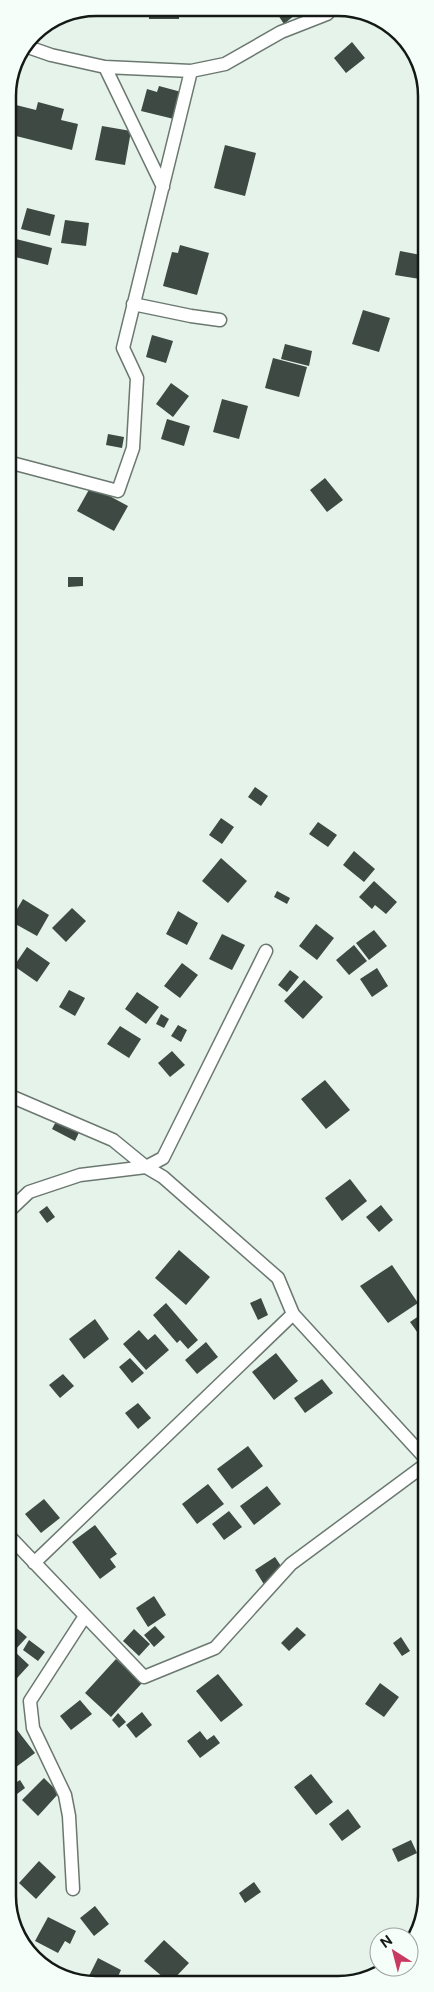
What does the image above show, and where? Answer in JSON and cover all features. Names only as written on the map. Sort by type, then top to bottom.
[{"type":"street","points":[[33,49],[51,56],[105,68],[191,71],[225,64],[280,32],[322,16]]},
{"type":"street","points":[[105,68],[163,188]]},
{"type":"street","points":[[16,464],[118,490],[133,448],[137,378],[123,348],[191,71]]},
{"type":"street","points":[[133,304],[220,320]]},
{"type":"street","points":[[16,1205],[30,1192],[80,1175],[146,1167],[163,1158],[266,951]]},
{"type":"street","points":[[16,1099],[113,1140],[146,1167],[163,1177],[278,1278],[293,1314],[418,1450]]},
{"type":"street","points":[[34,1563],[293,1314]]},
{"type":"street","points":[[16,1544],[144,1677],[215,1648],[291,1564],[418,1470]]},
{"type":"street","points":[[73,1888],[69,1816],[65,1795],[33,1728],[30,1701],[85,1616]]},
{"type":"building","points":[[149,16],[179,16],[179,19],[149,19]]},
{"type":"building","points":[[279,16],[294,16],[284,24]]},
{"type":"building","points":[[352,42],[365,58],[346,73],[334,58]]},
{"type":"building","points":[[159,86],[185,93],[178,120],[141,111],[147,89],[157,92]]},
{"type":"building","points":[[38,102],[64,109],[61,120],[78,124],[72,150],[16,136],[16,105],[36,110]]},
{"type":"building","points":[[102,126],[131,131],[125,165],[95,160]]},
{"type":"building","points":[[225,145],[256,153],[245,196],[214,188]]},
{"type":"building","points":[[27,208],[55,215],[50,236],[21,229]]},
{"type":"building","points":[[65,220],[89,223],[86,246],[61,243]]},
{"type":"building","points":[[16,239],[52,248],[48,265],[16,257]]},
{"type":"building","points":[[180,245],[209,253],[197,295],[163,286],[172,252],[178,253]]},
{"type":"building","points":[[400,251],[418,254],[418,279],[395,275]]},
{"type":"building","points":[[363,310],[390,318],[379,352],[352,344]]},
{"type":"building","points":[[152,335],[173,341],[166,363],[146,357]]},
{"type":"building","points":[[285,344],[312,351],[309,366],[281,359]]},
{"type":"building","points":[[273,358],[307,367],[299,397],[265,388]]},
{"type":"building","points":[[171,383],[189,396],[173,417],[156,404]]},
{"type":"building","points":[[222,399],[248,406],[239,439],[213,432]]},
{"type":"building","points":[[167,419],[190,426],[184,446],[161,439]]},
{"type":"building","points":[[108,434],[124,437],[122,448],[106,445]]},
{"type":"building","points":[[325,478],[343,500],[327,512],[310,490]]},
{"type":"building","points":[[91,486],[128,506],[114,531],[77,511]]},
{"type":"building","points":[[68,577],[83,577],[83,586],[68,587]]},
{"type":"building","points":[[255,787],[268,796],[261,806],[248,797]]},
{"type":"building","points":[[221,818],[234,827],[222,844],[209,835]]},
{"type":"building","points":[[318,822],[337,835],[328,847],[309,834]]},
{"type":"building","points":[[354,851],[375,869],[364,882],[343,865]]},
{"type":"building","points":[[221,858],[247,881],[228,903],[202,881]]},
{"type":"building","points":[[374,881],[397,902],[386,914],[375,905],[372,909],[359,897]]},
{"type":"building","points":[[277,891],[290,898],[287,904],[274,897]]},
{"type":"building","points":[[23,899],[49,915],[37,936],[16,924],[16,911]]},
{"type":"building","points":[[72,908],[86,921],[66,942],[52,928]]},
{"type":"building","points":[[178,911],[198,923],[187,945],[166,934]]},
{"type":"building","points":[[316,924],[334,938],[317,960],[299,946]]},
{"type":"building","points":[[374,930],[387,946],[369,960],[356,943]]},
{"type":"building","points":[[222,934],[245,945],[232,970],[209,959]]},
{"type":"building","points":[[354,945],[367,961],[349,975],[336,960]]},
{"type":"building","points":[[27,947],[50,963],[37,982],[16,967],[16,963]]},
{"type":"building","points":[[182,963],[198,975],[180,998],[164,986]]},
{"type":"building","points":[[377,968],[388,986],[372,997],[360,979]]},
{"type":"building","points":[[290,970],[299,977],[287,992],[278,985]]},
{"type":"building","points":[[304,980],[323,997],[303,1019],[284,1001]]},
{"type":"building","points":[[69,990],[85,998],[75,1016],[59,1007]]},
{"type":"building","points":[[137,992],[159,1007],[146,1024],[125,1009]]},
{"type":"building","points":[[161,1014],[169,1019],[164,1028],[156,1024]]},
{"type":"building","points":[[178,1025],[187,1030],[181,1042],[171,1036]]},
{"type":"building","points":[[120,1026],[141,1039],[129,1058],[107,1044]]},
{"type":"building","points":[[172,1051],[185,1065],[170,1077],[158,1063]]},
{"type":"building","points":[[325,1080],[350,1110],[326,1129],[301,1099]]},
{"type":"building","points":[[61,1112],[83,1124],[75,1141],[52,1129]]},
{"type":"building","points":[[350,1179],[367,1201],[342,1221],[325,1198]]},
{"type":"building","points":[[381,1205],[393,1220],[379,1232],[366,1217]]},
{"type":"building","points":[[47,1206],[55,1217],[47,1223],[39,1212]]},
{"type":"building","points":[[179,1250],[210,1277],[186,1305],[155,1278]]},
{"type":"building","points":[[392,1265],[418,1303],[388,1323],[360,1286]]},
{"type":"building","points":[[261,1298],[268,1315],[258,1320],[250,1303]]},
{"type":"building","points":[[166,1303],[198,1340],[188,1349],[180,1340],[177,1343],[153,1315]]},
{"type":"building","points":[[418,1316],[418,1333],[410,1322]]},
{"type":"building","points":[[95,1319],[109,1339],[84,1359],[69,1339]]},
{"type":"building","points":[[139,1330],[148,1340],[155,1334],[169,1350],[146,1370],[123,1344]]},
{"type":"building","points":[[206,1342],[218,1357],[197,1374],[185,1360]]},
{"type":"building","points":[[276,1353],[298,1381],[274,1400],[252,1372]]},
{"type":"building","points":[[130,1358],[144,1373],[132,1383],[119,1367]]},
{"type":"building","points":[[63,1374],[74,1386],[60,1398],[49,1385]]},
{"type":"building","points":[[322,1379],[333,1393],[305,1413],[294,1398]]},
{"type":"building","points":[[138,1403],[151,1418],[138,1429],[125,1413]]},
{"type":"building","points":[[248,1446],[263,1466],[232,1489],[217,1469]]},
{"type":"building","points":[[208,1484],[224,1504],[197,1524],[182,1504]]},
{"type":"building","points":[[267,1486],[281,1504],[254,1525],[240,1506]]},
{"type":"building","points":[[44,1499],[60,1518],[41,1533],[25,1514]]},
{"type":"building","points":[[229,1511],[242,1527],[224,1540],[212,1524]]},
{"type":"building","points":[[95,1525],[117,1554],[110,1559],[116,1567],[100,1579],[72,1542]]},
{"type":"building","points":[[275,1557],[285,1572],[265,1586],[255,1570]]},
{"type":"building","points":[[154,1596],[166,1615],[148,1627],[136,1608]]},
{"type":"building","points":[[155,1626],[165,1637],[154,1647],[144,1635]]},
{"type":"building","points":[[297,1627],[306,1635],[289,1651],[281,1643]]},
{"type":"building","points":[[16,1628],[27,1637],[16,1649]]},
{"type":"building","points":[[134,1629],[150,1644],[139,1656],[123,1641]]},
{"type":"building","points":[[401,1637],[410,1651],[402,1656],[393,1643]]},
{"type":"building","points":[[29,1640],[45,1652],[38,1661],[23,1650]]},
{"type":"building","points":[[16,1653],[29,1665],[16,1679]]},
{"type":"building","points":[[116,1659],[142,1683],[111,1717],[85,1693]]},
{"type":"building","points":[[218,1674],[243,1705],[221,1722],[196,1691]]},
{"type":"building","points":[[380,1683],[399,1697],[384,1717],[365,1704]]},
{"type":"building","points":[[80,1700],[92,1714],[71,1730],[60,1716]]},
{"type":"building","points":[[142,1712],[152,1725],[136,1738],[126,1725]]},
{"type":"building","points":[[118,1713],[126,1722],[119,1728],[112,1720]]},
{"type":"building","points":[[16,1729],[35,1753],[16,1767]]},
{"type":"building","points":[[200,1731],[207,1740],[214,1735],[220,1743],[200,1758],[187,1741]]},
{"type":"building","points":[[311,1774],[333,1802],[316,1815],[294,1787]]},
{"type":"building","points":[[44,1778],[59,1793],[38,1816],[22,1800]]},
{"type":"building","points":[[20,1780],[25,1788],[17,1794],[16,1792],[16,1782]]},
{"type":"building","points":[[348,1809],[361,1827],[342,1841],[329,1824]]},
{"type":"building","points":[[411,1840],[417,1853],[398,1862],[392,1849]]},
{"type":"building","points":[[39,1861],[56,1877],[36,1899],[19,1883]]},
{"type":"building","points":[[254,1882],[261,1892],[245,1903],[239,1893]]},
{"type":"building","points":[[95,1906],[109,1924],[94,1936],[80,1918]]},
{"type":"building","points":[[48,1917],[76,1931],[70,1944],[65,1941],[58,1953],[35,1941]]},
{"type":"building","points":[[164,1940],[189,1963],[177,1976],[162,1976],[144,1961]]},
{"type":"building","points":[[98,1958],[121,1970],[118,1976],[89,1975]]}]
